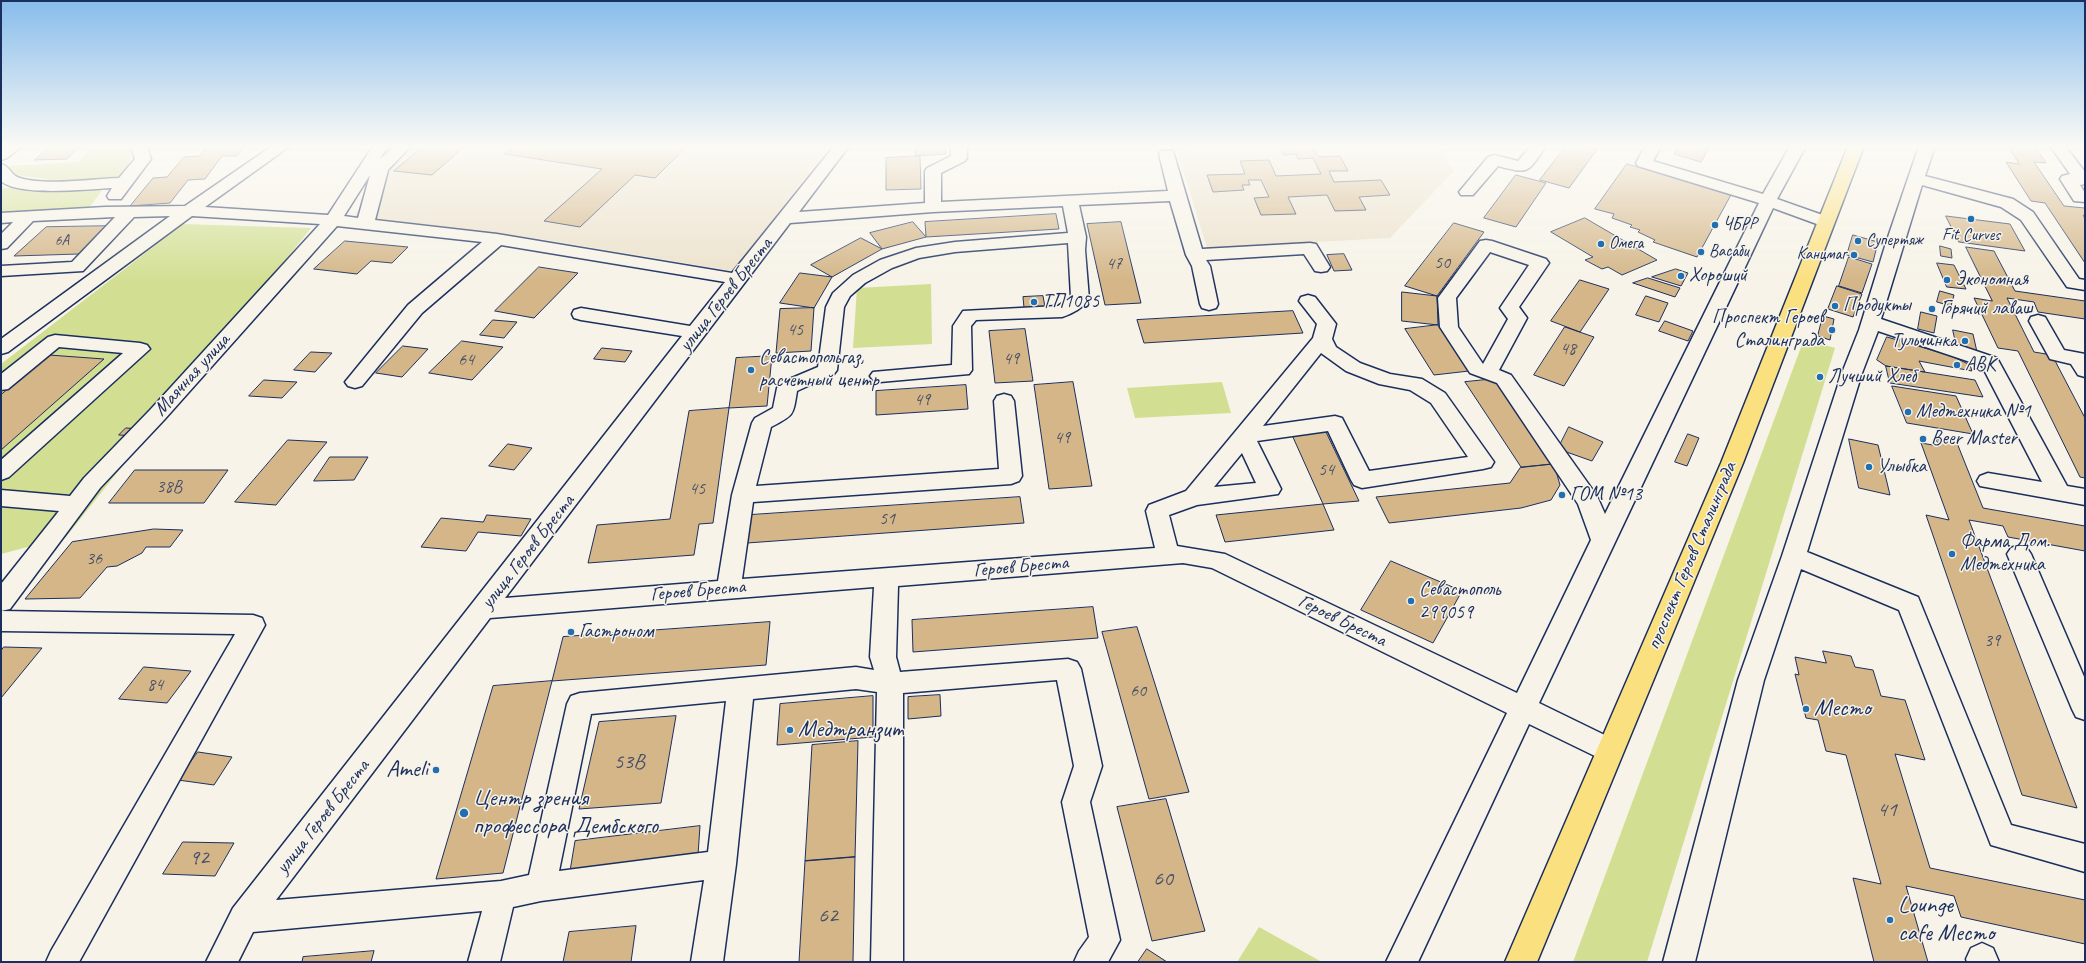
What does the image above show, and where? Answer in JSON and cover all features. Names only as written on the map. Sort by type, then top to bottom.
[{"type":"main road","name":"проспект Героев Сталинграда","points":[[1521,962],[1609,750],[1732,463],[1838,191]]},
{"type":"street","points":[[106,212],[118,191]]},
{"type":"street","points":[[1,348],[217,191]]},
{"type":"street","name":"Маячная улица","points":[[1,602],[92,483],[157,415],[333,220],[351,191]]},
{"type":"street","points":[[365,224],[374,191]]},
{"type":"street","name":"улица Героев Бреста","points":[[222,962],[244,918],[484,609],[737,279],[807,191]]},
{"type":"street","points":[[932,191],[932,207]]},
{"type":"street","points":[[1176,191],[1195,255],[1201,266],[1210,304]]},
{"type":"street","points":[[1735,191],[1768,201],[1825,222]]},
{"type":"street","points":[[1402,962],[1603,540],[1773,191]]},
{"type":"street","points":[[1679,962],[1751,680],[1794,556],[1852,373],[1861,355],[1890,257],[1912,191]]},
{"type":"street","points":[[1961,191],[2006,203],[2027,216],[2073,283],[2085,285]]},
{"type":"street","points":[[2076,191],[2080,198]]},
{"type":"street","points":[[786,218],[932,207],[1177,196]]},
{"type":"street","points":[[880,376],[962,370],[962,326],[970,315],[1062,311],[1080,299],[1076,250],[1077,237],[1070,201]]},
{"type":"street","points":[[1,218],[106,212],[188,211],[333,220],[497,239],[737,279]]},
{"type":"street","points":[[1,271],[76,267],[129,212]]},
{"type":"street","points":[[1,244],[29,216]]},
{"type":"street","points":[[729,588],[743,495],[762,423],[783,412],[787,388],[827,370],[835,307],[842,294],[859,279],[886,264],[916,253],[985,244],[1077,237]]},
{"type":"street","points":[[355,382],[415,309],[497,239]]},
{"type":"street","points":[[1488,373],[1518,318],[1509,308],[1540,263],[1486,245],[1447,298],[1449,328],[1477,369],[1504,379],[1589,502],[1603,540]]},
{"type":"street","points":[[1195,255],[1310,248],[1321,268]]},
{"type":"street","points":[[1194,497],[1322,339],[1327,324],[1308,301]]},
{"type":"street","points":[[581,314],[696,333]]},
{"type":"street","points":[[2038,321],[2057,355],[2079,359],[2085,371]]},
{"type":"street","points":[[1871,322],[1990,362],[2059,492]]},
{"type":"street","points":[[1244,436],[1335,423],[1362,480],[1483,462],[1438,398],[1415,384],[1386,380],[1353,368],[1329,351],[1322,339]]},
{"type":"street","points":[[1,384],[55,340],[140,349],[1,472]]},
{"type":"street","points":[[743,495],[1012,476],[1004,401]]},
{"type":"street","points":[[1168,555],[1157,510],[1194,497],[1270,490],[1244,436]]},
{"type":"street","points":[[1988,480],[2085,497]]},
{"type":"street","points":[[1,498],[76,504]]},
{"type":"street","name":"Героев Бреста","points":[[484,609],[729,588],[886,578],[1182,554],[1217,560],[1609,750]]},
{"type":"street","points":[[2019,554],[2085,709]]},
{"type":"street","points":[[1794,556],[1909,604],[2001,836],[2085,858]]},
{"type":"street","points":[[886,578],[883,657],[890,683],[887,962]]},
{"type":"street","points":[[1,621],[253,625],[62,962]]},
{"type":"street","points":[[541,887],[580,704],[856,678],[890,683],[1068,668],[1088,766],[1076,802],[1105,940],[1090,962]]},
{"type":"street","points":[[707,962],[721,864],[741,689]]},
{"type":"street","points":[[244,918],[501,895],[541,887],[721,864]]},
{"type":"street","points":[[484,962],[501,895]]},
{"type":"shaded area","points":[[372,191],[795,191],[733,271],[540,239],[354,216]]},
{"type":"shaded area","points":[[1189,191],[1435,191],[1390,238],[1207,248]]},
{"type":"green space","points":[[1,191],[102,191],[88,209],[1,213]]},
{"type":"green space","points":[[183,224],[311,228],[66,537],[1,554],[1,364]]},
{"type":"green space","points":[[931,284],[932,344],[853,348],[857,288]]},
{"type":"green space","points":[[1804,339],[1835,348],[1647,962],[1573,962]]},
{"type":"green space","points":[[1222,382],[1231,413],[1135,418],[1127,388]]},
{"type":"green space","points":[[1259,927],[1322,962],[1237,962]]},
{"type":"building","points":[[142,191],[179,191],[170,203],[130,206]]},
{"type":"building","points":[[578,191],[618,191],[580,227],[544,221]]},
{"type":"building","points":[[1266,191],[1388,191],[1390,195],[1359,197],[1366,210],[1335,211],[1327,195],[1288,197],[1296,214],[1261,215],[1254,198],[1269,197]]},
{"type":"building","points":[[1504,191],[1541,191],[1516,227],[1484,218]]},
{"type":"building","points":[[1608,191],[1725,191],[1732,193],[1697,257],[1653,242],[1655,240],[1638,232],[1640,230],[1630,227],[1632,225],[1612,218],[1614,214],[1595,209]]},
{"type":"building","points":[[2025,191],[2054,191],[2064,206],[2085,208],[2085,216],[2083,215],[2085,219],[2085,263],[2045,203],[2031,201]]},
{"type":"building","points":[[1056,214],[1059,229],[926,237],[925,222]]},
{"type":"building","points":[[1946,216],[2010,224],[2025,251],[1959,242]]},
{"type":"building","name":"Омега","points":[[1585,218],[1657,260],[1622,275],[1608,267],[1602,269],[1585,260],[1593,257],[1551,232]]},
{"type":"building","points":[[913,222],[926,237],[882,249],[870,233]]},
{"type":"building","points":[[1121,222],[1141,303],[1105,305],[1087,224]]},
{"type":"building","points":[[1454,223],[1484,232],[1437,296],[1405,286]]},
{"type":"building","points":[[107,226],[79,254],[14,256],[46,227]]},
{"type":"building","points":[[1853,235],[1878,242],[1873,262],[1847,255]]},
{"type":"building","points":[[861,238],[882,249],[832,277],[811,265]]},
{"type":"building","points":[[345,241],[408,247],[392,263],[371,261],[357,274],[314,269]]},
{"type":"building","points":[[1940,246],[1951,249],[1952,258],[1941,256]]},
{"type":"building","points":[[1966,247],[1994,251],[2015,291],[2085,301],[2085,319],[2038,312],[2034,302],[2007,298],[2034,352],[2052,355],[2085,418],[2085,478],[2080,477],[2018,351],[1998,348],[1974,298],[1992,301]]},
{"type":"building","points":[[1344,254],[1352,270],[1334,271],[1327,255]]},
{"type":"building","points":[[1849,257],[1872,264],[1862,293],[1839,286]]},
{"type":"building","points":[[1937,263],[1954,265],[1966,289],[1947,287]]},
{"type":"building","points":[[539,267],[578,273],[534,318],[495,311]]},
{"type":"building","points":[[1676,269],[1688,273],[1681,286],[1652,277]]},
{"type":"building","points":[[800,273],[832,277],[814,308],[780,303]]},
{"type":"building","points":[[1648,278],[1680,288],[1675,297],[1633,283]]},
{"type":"building","points":[[1580,280],[1609,289],[1580,332],[1551,321]]},
{"type":"building","points":[[1837,286],[1862,294],[1853,317],[1828,309]]},
{"type":"building","points":[[1940,291],[1954,295],[1951,306],[1937,302]]},
{"type":"building","points":[[1402,292],[1437,296],[1438,325],[1402,321]]},
{"type":"building","name":"ТП1085","points":[[1043,296],[1045,307],[1024,308],[1023,297]]},
{"type":"building","points":[[1646,296],[1668,303],[1659,322],[1636,315]]},
{"type":"building","points":[[814,308],[811,351],[776,353],[780,309]]},
{"type":"building","points":[[1293,311],[1303,333],[1144,343],[1137,320]]},
{"type":"building","points":[[1921,312],[1937,316],[1934,333],[1918,329]]},
{"type":"building","points":[[1823,316],[1834,319],[1830,340],[1818,336]]},
{"type":"building","points":[[493,320],[517,322],[504,338],[480,335]]},
{"type":"building","points":[[1665,321],[1693,331],[1688,341],[1659,331]]},
{"type":"building","points":[[1438,325],[1469,371],[1434,375],[1405,329]]},
{"type":"building","points":[[1565,327],[1594,337],[1564,386],[1534,375]]},
{"type":"building","points":[[1025,329],[1033,381],[995,383],[989,331]]},
{"type":"building","name":"Тульчинка","points":[[1953,330],[1973,334],[1977,352],[1957,347]]},
{"type":"building","points":[[1887,337],[1952,356],[1970,365],[1972,371],[1919,361],[1925,372],[1886,366],[1877,360]]},
{"type":"building","points":[[462,341],[503,347],[472,380],[429,373]]},
{"type":"building","points":[[403,346],[428,349],[402,377],[376,373]]},
{"type":"building","points":[[602,348],[632,351],[625,362],[594,359]]},
{"type":"building","points":[[311,352],[332,353],[315,372],[294,370]]},
{"type":"building","points":[[49,355],[104,359],[1,450],[1,395]]},
{"type":"building","points":[[772,356],[767,406],[729,408],[736,358]]},
{"type":"building","points":[[1886,366],[1975,380],[1983,397],[1890,383]]},
{"type":"building","points":[[1495,379],[1554,464],[1521,467],[1465,382]]},
{"type":"building","points":[[264,380],[297,382],[282,398],[249,396]]},
{"type":"building","points":[[1073,382],[1092,486],[1049,489],[1034,385]]},
{"type":"building","points":[[966,385],[968,409],[876,415],[876,391]]},
{"type":"building","points":[[1892,386],[1956,396],[1973,434],[1907,423]]},
{"type":"building","points":[[729,408],[713,523],[699,524],[694,555],[588,563],[597,525],[670,519],[689,411]]},
{"type":"building","points":[[1569,427],[1603,442],[1592,461],[1558,449]]},
{"type":"building","points":[[126,428],[142,429],[135,436],[119,435]]},
{"type":"building","points":[[1326,432],[1359,501],[1323,504],[1292,435]]},
{"type":"building","points":[[1688,434],[1699,438],[1687,466],[1675,462]]},
{"type":"building","name":"Улыбка","points":[[1849,439],[1878,445],[1890,495],[1859,488]]},
{"type":"building","points":[[1936,439],[1957,443],[1983,508],[2085,526],[2085,551],[2008,537],[2003,526],[1969,520],[2077,808],[2022,795],[1926,515],[1949,520],[1921,443],[1939,446]]},
{"type":"building","points":[[288,440],[327,442],[276,505],[235,502]]},
{"type":"building","points":[[508,444],[532,448],[514,470],[489,466]]},
{"type":"building","points":[[330,457],[368,457],[354,480],[314,481]]},
{"type":"building","points":[[1554,464],[1560,485],[1551,500],[1521,508],[1389,523],[1376,497],[1510,483],[1520,468]]},
{"type":"building","points":[[135,470],[228,470],[204,503],[109,503]]},
{"type":"building","points":[[1020,497],[1024,523],[747,543],[750,515]]},
{"type":"building","points":[[1323,504],[1334,530],[1225,542],[1216,515]]},
{"type":"building","points":[[487,515],[531,519],[521,536],[478,532],[466,551],[421,547],[441,518],[483,522]]},
{"type":"building","points":[[154,529],[183,530],[170,547],[146,547],[142,553],[117,566],[107,567],[80,598],[25,599],[72,542]]},
{"type":"building","name":"Севастополь 299059","points":[[1391,561],[1462,591],[1433,643],[1361,610]]},
{"type":"building","points":[[1093,607],[1098,638],[913,652],[912,620]]},
{"type":"building","points":[[770,622],[766,665],[552,681],[563,637]]},
{"type":"building","points":[[1137,627],[1189,792],[1149,799],[1102,632]]},
{"type":"building","points":[[4,647],[42,648],[1,698],[1,651]]},
{"type":"building","points":[[1823,651],[1851,656],[1855,667],[1873,670],[1881,696],[1905,700],[1925,760],[1895,754],[1930,868],[2085,900],[2085,944],[1961,917],[1954,896],[1906,886],[1928,962],[1874,962],[1853,878],[1881,884],[1846,755],[1826,751],[1818,720],[1806,718],[1795,674],[1799,675],[1795,657],[1826,663]]},
{"type":"building","points":[[144,667],[191,671],[167,703],[119,699]]},
{"type":"building","points":[[552,681],[503,873],[436,879],[493,686]]},
{"type":"building","points":[[940,695],[941,716],[908,719],[908,697]]},
{"type":"building","points":[[873,696],[873,737],[777,745],[780,704]]},
{"type":"building","points":[[676,716],[661,803],[579,809],[599,722]]},
{"type":"building","points":[[858,741],[855,857],[805,861],[812,745]]},
{"type":"building","points":[[198,752],[232,757],[214,785],[178,780]]},
{"type":"building","points":[[1166,799],[1205,931],[1152,941],[1117,807]]},
{"type":"building","points":[[700,826],[698,855],[570,871],[575,841]]},
{"type":"building","points":[[183,842],[234,843],[215,876],[163,874]]},
{"type":"building","points":[[855,857],[853,962],[799,962],[805,861]]},
{"type":"building","points":[[636,926],[631,962],[563,962],[569,932]]},
{"type":"building","points":[[1147,949],[1167,962],[1138,962]]},
{"type":"building","points":[[374,951],[371,962],[302,962],[303,957]]},
{"type":"place","name":"Fit Curves","points":[[1971,219]]},
{"type":"place","name":"ЧБРР","points":[[1715,225]]},
{"type":"place","name":"Супертяж","points":[[1858,241]]},
{"type":"place","name":"Омега","points":[[1601,244]]},
{"type":"place","name":"Васаби","points":[[1701,252]]},
{"type":"place","name":"Канцмаг","points":[[1854,255]]},
{"type":"place","name":"Хороший","points":[[1681,276]]},
{"type":"place","name":"Экономная","points":[[1947,280]]},
{"type":"place","name":"ТП1085","points":[[1034,302]]},
{"type":"place","name":"Продукты","points":[[1835,306]]},
{"type":"place","name":"Горячий лаваш","points":[[1932,309]]},
{"type":"place","name":"Проспект Героев Сталинграда","points":[[1832,330]]},
{"type":"place","name":"Тульчинка","points":[[1965,341]]},
{"type":"place","name":"АВК","points":[[1957,365]]},
{"type":"place","name":"Севастопольгаз, расчетный центр","points":[[751,370]]},
{"type":"place","name":"Лучший Хлеб","points":[[1820,377]]},
{"type":"place","name":"Медтехника №1","points":[[1908,412]]},
{"type":"place","name":"Beer Master","points":[[1923,439]]},
{"type":"place","name":"Улыбка","points":[[1869,467]]},
{"type":"place","name":"ГОМ №13","points":[[1562,495]]},
{"type":"place","name":"Фарма Дом. Медтехника","points":[[1952,554]]},
{"type":"place","name":"Севастополь 299059","points":[[1411,601]]},
{"type":"place","name":"Гастроном","points":[[571,632]]},
{"type":"place","name":"Место","points":[[1806,709]]},
{"type":"place","name":"Медтранзит","points":[[790,730]]},
{"type":"place","name":"Ameli","points":[[436,770]]},
{"type":"place","name":"Центр зрения профессора Дембского","points":[[464,813]]},
{"type":"place","name":"Lounge cafe Место","points":[[1890,920]]}]
